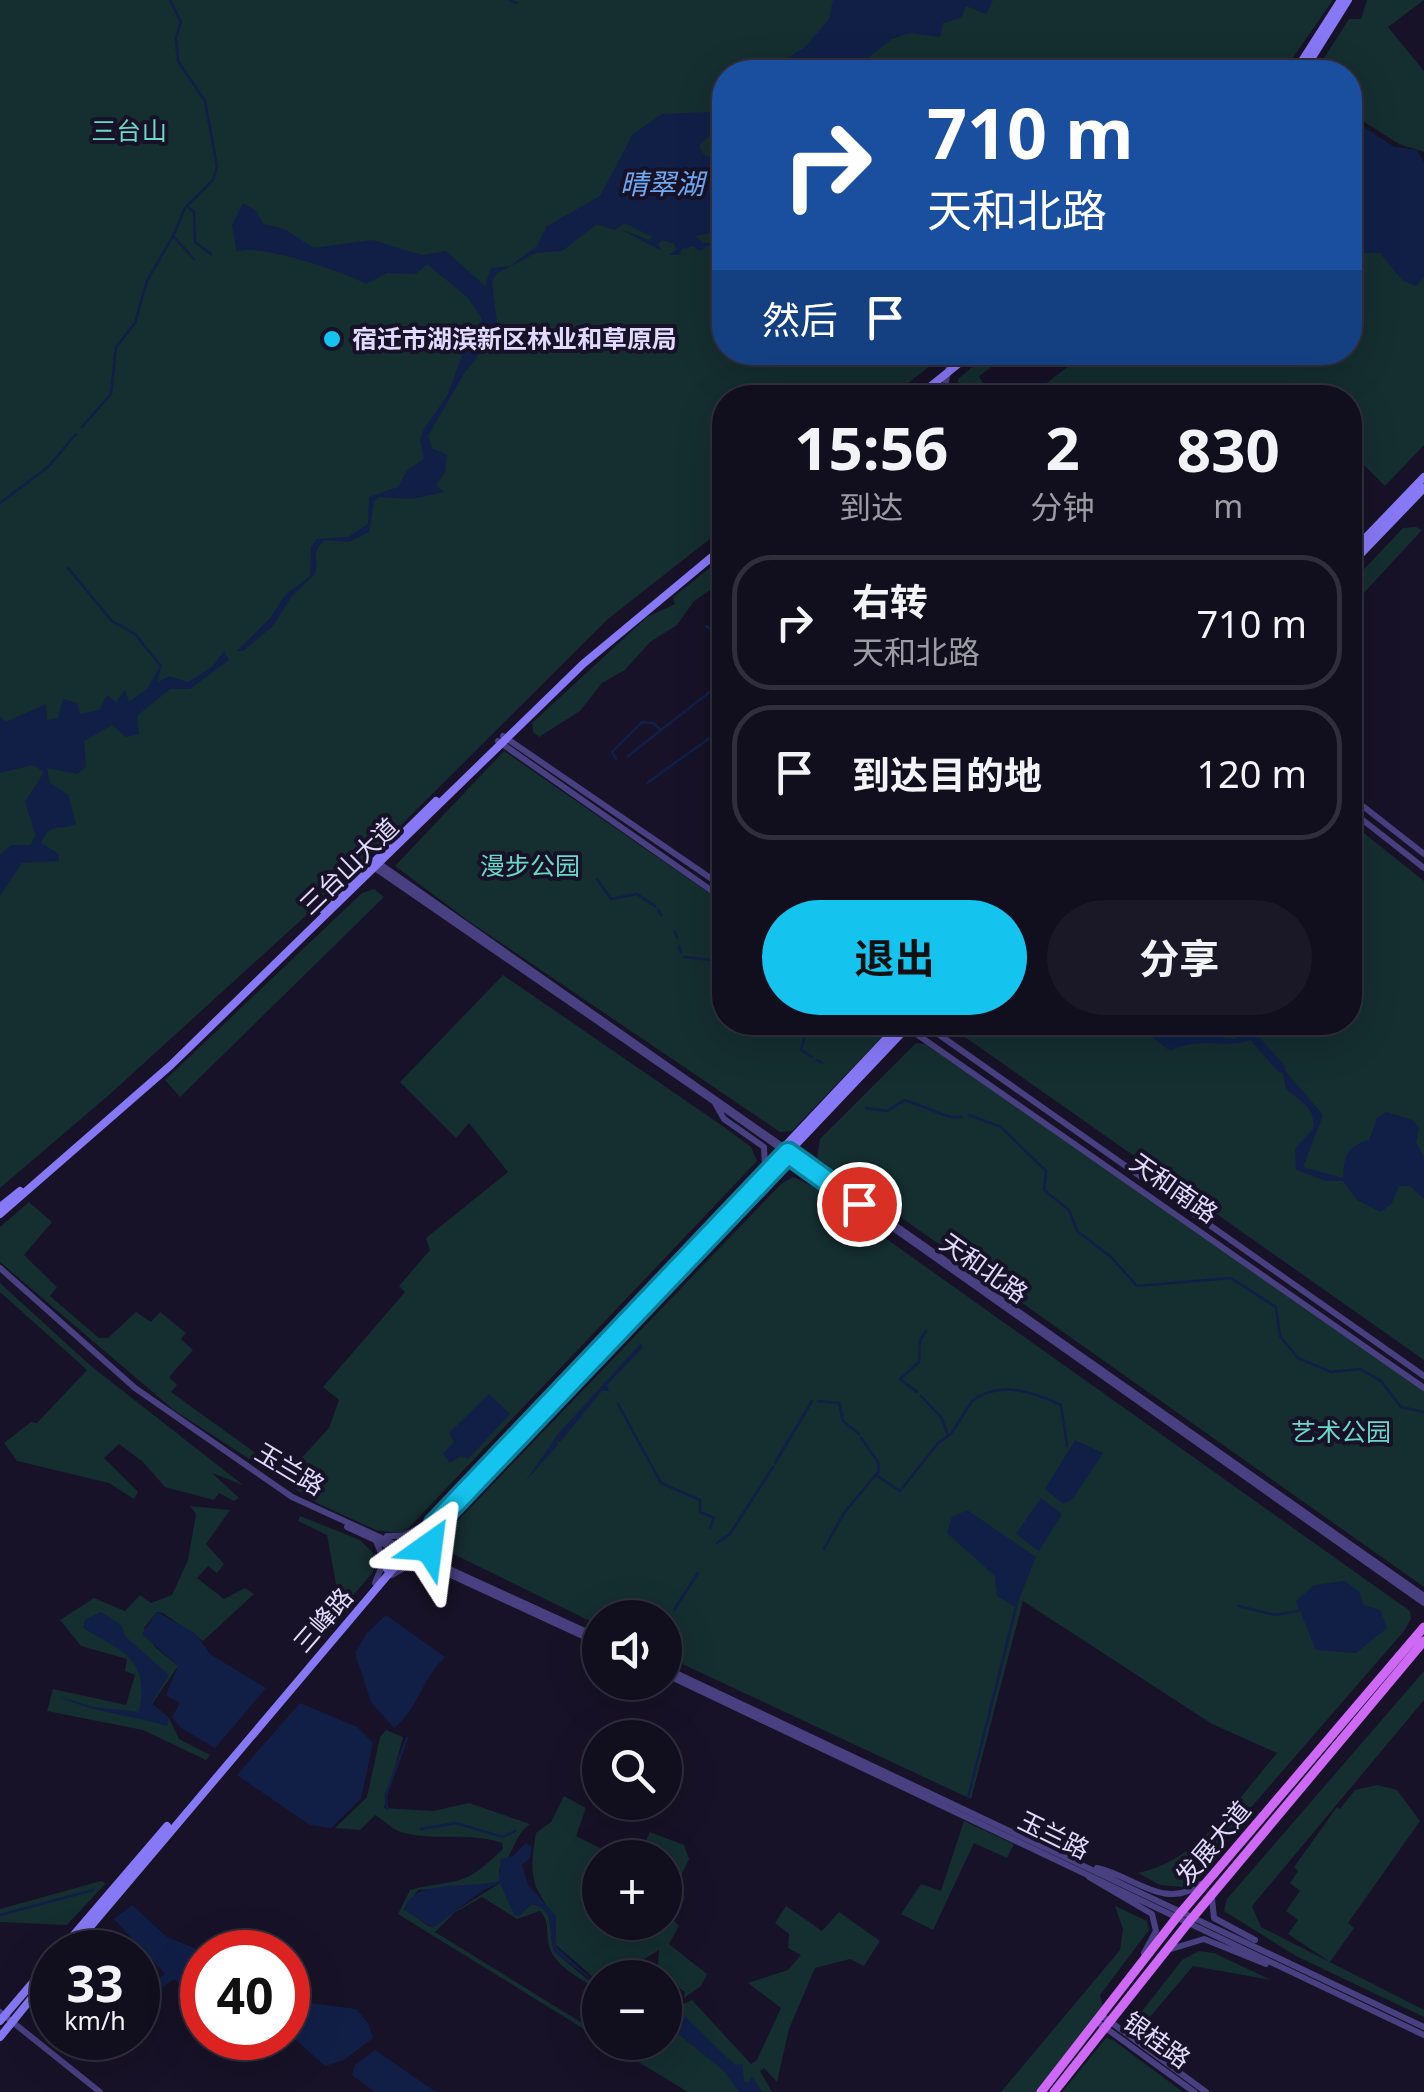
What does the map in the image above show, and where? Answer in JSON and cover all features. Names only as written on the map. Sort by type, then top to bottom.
[{"type":"main road","points":[[1303,60],[1344,0]]},
{"type":"main road","points":[[1310,60],[1344,0]]},
{"type":"main road","points":[[947,370],[952,365]]},
{"type":"main road","points":[[928,385],[954,365]]},
{"type":"main road","points":[[1362,542],[1424,477]]},
{"type":"main road","points":[[1362,552],[1424,488]]},
{"type":"main road","name":"三台山大道","points":[[0,1214],[171,1064],[635,612],[712,553]]},
{"type":"main road","name":"三台山大道","points":[[0,1207],[167,1062],[376,865]]},
{"type":"main road","name":"三峰路","points":[[433,1522],[895,1035]]},
{"type":"main road","name":"三峰路","points":[[78,1930],[407,1550],[764,1169],[787,1150]]},
{"type":"main road","name":"三峰路","points":[[87,1930],[377,1584]]},
{"type":"main road","name":"发展大道","points":[[1054,2092],[1121,1989],[1180,1914],[1424,1627]]},
{"type":"main road","name":"发展大道","points":[[1040,2092],[1131,1995],[1424,1641]]},
{"type":"main road","points":[[0,2037],[4,2018],[30,1987]]},
{"type":"main road","points":[[4,2018],[30,1994]]},
{"type":"street","points":[[945,385],[947,370]]},
{"type":"street","points":[[502,740],[712,879]]},
{"type":"street","points":[[502,740],[712,891]]},
{"type":"street","points":[[1362,805],[1424,854]]},
{"type":"street","points":[[1362,819],[1424,868]]},
{"type":"street","name":"天和北路","points":[[376,865],[787,1150]]},
{"type":"street","name":"天和北路","points":[[376,865],[1424,1599]]},
{"type":"street","name":"天和南路","points":[[921,1035],[1424,1388]]},
{"type":"street","name":"天和南路","points":[[939,1035],[1424,1376]]},
{"type":"street","points":[[715,1102],[724,1119],[764,1147],[768,1158],[764,1169]]},
{"type":"street","name":"玉兰路","points":[[0,1271],[128,1387],[291,1500],[582,1633]]},
{"type":"street","points":[[368,1533],[402,1536],[433,1522]]},
{"type":"street","points":[[433,1522],[429,1547],[449,1570]]},
{"type":"street","points":[[368,1533],[384,1552],[377,1584]]},
{"type":"street","points":[[377,1584],[406,1567],[449,1570]]},
{"type":"street","name":"玉兰路","points":[[682,1679],[1191,1919],[1424,2035]]},
{"type":"street","points":[[1082,1867],[1109,1870],[1159,1894],[1174,1896],[1194,1889],[1220,1866]]},
{"type":"street","points":[[1082,1867],[1102,1888],[1154,1917],[1153,1939],[1121,1989]]},
{"type":"street","points":[[1228,1875],[1214,1896],[1210,1914],[1288,1966]]},
{"type":"street","points":[[1131,1995],[1172,1948],[1190,1940],[1213,1941],[1288,1966]]},
{"type":"street","name":"玉兰路","points":[[1288,1966],[1424,2026]]},
{"type":"street","points":[[4,2018],[100,2092]]},
{"type":"street","name":"银桂路","points":[[1103,2021],[1198,2090]]},
{"type":"green space","name":"三台山","points":[[0,0],[1333,0],[1291,60],[712,60],[712,365],[931,365],[906,385],[712,385],[712,537],[608,619],[356,870],[109,1095],[0,1188]]},
{"type":"green space","points":[[1367,0],[1424,0],[1388,27],[1424,71],[1424,152],[1399,144],[1362,121],[1362,60],[1323,60],[1349,19],[1361,19]]},
{"type":"green space","points":[[1362,126],[1394,147],[1417,150],[1424,163],[1424,445],[1385,486],[1362,463],[1362,385],[1044,385],[1070,365],[1362,365]]},
{"type":"green space","points":[[975,365],[994,365],[979,376],[984,385],[958,385],[958,379]]},
{"type":"green space","points":[[1403,528],[1422,530],[1362,595],[1362,571]]},
{"type":"green space","points":[[712,566],[712,589],[694,601],[677,625],[650,642],[625,670],[602,683],[580,711],[539,737],[533,732],[532,723],[647,617],[675,604],[673,597]]},
{"type":"green space","name":"漫步公园","points":[[504,751],[712,895],[712,1035],[883,1036],[792,1131],[780,1132],[470,922],[395,866]]},
{"type":"green space","points":[[1362,832],[1424,881],[1424,1360],[962,1035],[1362,1035]]},
{"type":"green space","points":[[374,889],[384,897],[180,1097],[165,1080],[362,893]]},
{"type":"green space","points":[[503,975],[724,1127],[751,1147],[757,1161],[403,1534],[376,1530],[319,1504],[175,1411],[0,1262],[0,1227],[29,1202],[52,1222],[24,1255],[57,1287],[50,1296],[99,1338],[108,1338],[136,1312],[151,1322],[160,1312],[186,1333],[181,1339],[193,1350],[169,1377],[177,1385],[171,1392],[286,1475],[329,1428],[339,1400],[323,1387],[405,1292],[399,1286],[430,1250],[426,1238],[508,1172],[469,1123],[456,1138],[400,1082]]},
{"type":"green space","name":"艺术公园","points":[[916,1043],[925,1044],[997,1091],[1424,1390],[1424,1587],[817,1158],[820,1139]]},
{"type":"green space","points":[[793,1177],[812,1186],[1410,1611],[1411,1619],[1404,1631],[1182,1887],[1160,1885],[1138,1873],[1180,1856],[1198,1842],[1277,1753],[1212,1724],[1023,1601],[971,1799],[682,1664],[682,1600],[582,1600],[582,1617],[441,1548],[443,1536],[781,1184]]},
{"type":"green space","points":[[0,1283],[91,1366],[243,1485],[212,1473],[239,1498],[234,1501],[219,1493],[214,1500],[165,1487],[143,1462],[119,1444],[104,1458],[138,1492],[134,1499],[109,1483],[17,1461],[4,1443],[31,1422],[37,1423],[87,1370],[0,1292]]},
{"type":"green space","points":[[190,1506],[230,1510],[206,1544],[224,1564],[217,1573],[208,1566],[197,1578],[224,1599],[245,1588],[254,1594],[203,1641],[163,1613],[157,1612],[144,1628],[155,1647],[178,1666],[152,1704],[169,1718],[179,1739],[210,1755],[206,1760],[143,1730],[47,1711],[53,1689],[126,1705],[135,1675],[125,1671],[127,1659],[81,1646],[60,1620],[94,1598],[125,1611],[140,1595],[151,1603],[172,1595],[188,1560],[196,1514]]},
{"type":"green space","points":[[300,1516],[360,1540],[377,1557],[373,1572],[317,1638],[311,1634],[339,1601],[327,1535],[298,1521]]},
{"type":"green space","points":[[1424,1671],[1424,1700],[1252,1906],[1261,1927],[1424,2010],[1424,2017],[1296,1956],[1224,1911],[1227,1899]]},
{"type":"green space","points":[[386,1730],[403,1737],[384,1808],[433,1811],[469,1803],[530,1824],[499,1870],[500,1881],[418,1890],[404,1909],[430,1927],[500,1883],[519,1916],[531,1904],[540,1907],[549,1917],[555,1952],[582,1975],[582,1979],[553,1955],[546,1920],[540,1911],[517,1919],[482,1897],[454,1913],[435,1932],[582,2023],[582,2028],[398,1914],[410,1890],[468,1877],[503,1849],[502,1843],[414,1835],[397,1831],[375,1815],[360,1830],[335,1828],[367,1797],[380,1737]]},
{"type":"green space","points":[[1377,1785],[1397,1790],[1420,1821],[1348,1923],[1354,1928],[1330,1962],[1288,1934],[1298,1920],[1286,1911],[1300,1891],[1290,1883],[1298,1871],[1294,1867],[1337,1807],[1340,1809],[1355,1790]]},
{"type":"green space","points":[[564,1796],[582,1806],[576,1836],[584,1840],[582,1940],[671,1940],[669,1944],[707,1974],[701,1986],[684,1998],[682,1960],[658,1960],[659,1950],[643,1960],[582,1960],[582,1967],[556,1945],[554,1922],[535,1884],[532,1862],[536,1833],[551,1822]]},
{"type":"green space","points":[[964,1821],[1014,1844],[1007,1858],[974,1843],[933,1930],[901,1914],[921,1884],[941,1891]]},
{"type":"green space","points":[[650,1832],[671,1840],[646,1840]]},
{"type":"green space","points":[[682,1844],[684,1845],[689,1859],[682,1873]]},
{"type":"green space","points":[[101,1881],[106,1883],[67,1925],[0,1922],[0,1909]]},
{"type":"green space","points":[[786,1906],[822,1931],[839,1912],[880,1941],[864,1966],[850,1959],[815,1968],[789,2029],[777,2082],[764,2068],[760,2071],[772,2092],[688,2092],[635,2060],[682,2060],[682,2005],[692,2000],[751,2064],[757,2060],[781,2008],[748,1983],[788,1970],[801,1955],[788,1948],[789,1934],[775,1923]]},
{"type":"green space","points":[[1115,1906],[1147,1921],[1149,1930],[1100,1995],[1103,2007],[1036,2092],[1001,2092],[1120,1950],[1123,1929]]},
{"type":"green space","points":[[1199,1951],[1214,1953],[1271,1980],[1193,1966],[1139,2030],[1132,2024],[1182,1960]]},
{"type":"green space","points":[[1106,2038],[1113,2040],[1183,2092],[1062,2092]]},
{"type":"water","points":[[833,0],[993,0],[986,14],[966,6],[961,18],[943,23],[940,37],[909,33],[892,39],[865,60],[785,60],[805,47],[829,19]]},
{"type":"water","name":"晴翠湖","points":[[712,112],[712,132],[699,146],[704,155],[712,158],[712,232],[696,236],[703,243],[712,244],[699,251],[693,246],[682,249],[679,255],[669,255],[677,249],[674,244],[662,240],[658,244],[662,251],[620,229],[649,240],[653,237],[624,223],[615,230],[597,224],[562,251],[536,253],[497,273],[492,281],[498,331],[465,372],[428,436],[432,448],[447,455],[445,472],[436,485],[444,492],[412,499],[379,497],[374,501],[369,532],[349,542],[325,540],[316,552],[315,574],[292,596],[273,626],[243,651],[237,651],[271,617],[284,596],[310,576],[311,547],[317,539],[348,537],[368,524],[369,497],[398,487],[407,470],[424,459],[420,440],[424,429],[447,396],[466,345],[482,319],[467,297],[427,264],[416,274],[387,273],[366,284],[281,255],[237,252],[232,225],[243,203],[256,211],[264,224],[284,229],[314,248],[372,240],[422,255],[446,251],[485,286],[491,268],[510,266],[537,246],[547,226],[600,196],[633,134],[662,114]]},
{"type":"water","points":[[1362,126],[1394,147],[1417,150],[1424,163],[1424,277],[1416,286],[1402,280],[1380,253],[1362,253]]},
{"type":"water","points":[[224,651],[229,660],[190,689],[170,689],[137,716],[139,734],[126,737],[112,725],[84,741],[86,767],[77,774],[47,768],[50,783],[68,795],[76,824],[51,830],[44,836],[41,843],[59,854],[59,861],[22,863],[0,896],[0,855],[11,845],[30,845],[36,836],[25,802],[44,772],[33,765],[0,773],[0,716],[6,722],[46,704],[47,720],[58,718],[63,699],[77,703],[80,714],[99,710],[107,695],[116,702],[125,690],[129,702],[147,689],[162,663],[157,683],[169,676],[188,682],[212,667]]},
{"type":"water","points":[[1149,1035],[1236,1039],[1238,1035],[1260,1035],[1250,1041],[1198,1044],[1170,1051]]},
{"type":"water","points":[[1282,1067],[1323,1115],[1303,1167],[1343,1178],[1347,1154],[1369,1140],[1377,1118],[1386,1112],[1413,1120],[1419,1128],[1416,1142],[1424,1157],[1424,1199],[1410,1186],[1399,1186],[1392,1203],[1381,1212],[1357,1200],[1343,1181],[1326,1181],[1296,1170],[1295,1149],[1313,1129],[1313,1122],[1306,1106],[1286,1089]]},
{"type":"water","points":[[641,1343],[643,1347],[607,1385],[609,1391],[602,1391],[525,1482],[558,1434]]},
{"type":"water","points":[[489,1394],[510,1414],[468,1459],[461,1456],[450,1463],[443,1454],[454,1442],[449,1433]]},
{"type":"water","points":[[1075,1440],[1103,1453],[1073,1499],[1063,1504],[1045,1489]]},
{"type":"water","points":[[1041,1498],[1062,1514],[1039,1551],[1016,1534]]},
{"type":"water","points":[[967,1510],[1036,1557],[1016,1607],[997,1596],[995,1576],[947,1533],[952,1517]]},
{"type":"water","points":[[1345,1581],[1359,1592],[1364,1605],[1380,1610],[1387,1628],[1356,1653],[1316,1650],[1296,1601],[1314,1585]]},
{"type":"water","points":[[101,1612],[122,1626],[125,1636],[169,1675],[151,1704],[169,1718],[167,1726],[85,1706],[58,1696],[93,1707],[139,1712],[141,1681],[131,1660],[83,1628],[85,1620]]},
{"type":"water","points":[[157,1612],[195,1633],[210,1654],[266,1688],[215,1748],[181,1728],[172,1717],[180,1703],[166,1695],[178,1666],[142,1634]]},
{"type":"water","points":[[386,1615],[445,1657],[409,1713],[394,1728],[371,1702],[355,1653],[367,1633]]},
{"type":"water","points":[[300,1703],[357,1727],[373,1743],[361,1799],[331,1828],[310,1825],[237,1775]]},
{"type":"water","points":[[526,1843],[532,1847],[530,1858],[522,1865],[528,1885],[556,1916],[556,1946],[582,1973],[555,1952],[545,1911],[531,1904],[519,1916],[514,1914],[500,1883],[483,1890],[433,1928],[405,1910],[409,1900],[430,1889],[499,1881],[501,1859],[513,1856]]},
{"type":"water","points":[[132,1905],[159,1930],[124,1930],[114,1919]]},
{"type":"water","points":[[160,1931],[180,1942],[180,1983],[174,1979],[160,1989],[160,1978],[165,1974],[160,1969]]},
{"type":"water","points":[[310,2003],[356,2009],[368,2023],[373,2038],[344,2060],[325,2066],[310,2053]]},
{"type":"water","points":[[682,2014],[735,2065],[742,2064],[744,2081],[748,2083],[752,2076],[762,2092],[739,2092],[723,2070],[682,2037]]},
{"type":"water","points":[[375,2050],[436,2092],[375,2092],[352,2075],[355,2065]]},
{"type":"waterway","points":[[170,0],[181,22],[176,38],[178,61],[205,101],[217,166],[213,180],[187,206],[194,212],[195,242],[211,254]]},
{"type":"waterway","points":[[510,0],[516,3]]},
{"type":"waterway","points":[[185,208],[173,236],[194,259]]},
{"type":"waterway","points":[[82,427],[111,394],[116,347],[135,323],[147,281],[173,236]]},
{"type":"waterway","points":[[0,503],[48,467],[76,434]]},
{"type":"waterway","points":[[68,568],[112,621],[135,634],[160,665]]},
{"type":"waterway","points":[[706,626],[712,630]]},
{"type":"waterway","points":[[628,756],[712,690]]},
{"type":"waterway","points":[[616,759],[612,752],[642,722],[653,723],[661,730]]},
{"type":"waterway","points":[[647,783],[712,736]]},
{"type":"waterway","points":[[597,879],[611,899],[637,894],[655,906]]},
{"type":"waterway","points":[[658,910],[661,915]]},
{"type":"waterway","points":[[675,932],[677,937]]},
{"type":"waterway","points":[[679,946],[681,953]]},
{"type":"waterway","points":[[684,957],[712,961]]},
{"type":"waterway","points":[[805,1035],[801,1050],[812,1057]]},
{"type":"waterway","points":[[1255,1039],[1281,1068]]},
{"type":"waterway","points":[[817,1060],[822,1063]]},
{"type":"waterway","points":[[866,1108],[887,1111],[905,1100],[950,1117],[961,1117]]},
{"type":"waterway","points":[[969,1115],[1001,1127],[1046,1171],[1044,1190],[1069,1210],[1077,1231],[1111,1257],[1137,1286],[1231,1278],[1276,1307],[1280,1336],[1298,1358],[1331,1372],[1360,1369],[1381,1381],[1401,1407],[1424,1412]]},
{"type":"waterway","points":[[917,1392],[900,1379],[919,1362],[920,1340],[926,1331]]},
{"type":"waterway","points":[[876,1475],[900,1491],[938,1443],[951,1434],[972,1401],[994,1391],[1028,1392],[1061,1405],[1067,1446]]},
{"type":"waterway","points":[[921,1396],[941,1417],[948,1435]]},
{"type":"waterway","points":[[775,1463],[812,1401]]},
{"type":"waterway","points":[[818,1401],[839,1403],[843,1421],[859,1434]]},
{"type":"waterway","points":[[618,1404],[661,1483],[700,1500],[700,1512],[714,1518],[710,1528]]},
{"type":"waterway","points":[[824,1549],[844,1513],[879,1471],[878,1462],[861,1438]]},
{"type":"waterway","points":[[717,1543],[730,1534],[773,1467]]},
{"type":"waterway","points":[[680,1600],[698,1573]]},
{"type":"waterway","points":[[1238,1606],[1275,1615],[1298,1611]]},
{"type":"waterway","points":[[968,1798],[1016,1607]]},
{"type":"waterway","points":[[387,1809],[386,1795],[407,1738]]},
{"type":"waterway","points":[[421,1829],[456,1823],[503,1837],[515,1831]]},
{"type":"waterway","points":[[0,1915],[93,1890]]},
{"type":"place","name":"宿迁市湖滨新区林业和草原局","points":[[332,339]]},
{"type":"route","points":[[429,1547],[435,1524],[788,1153],[859,1204]]}]
